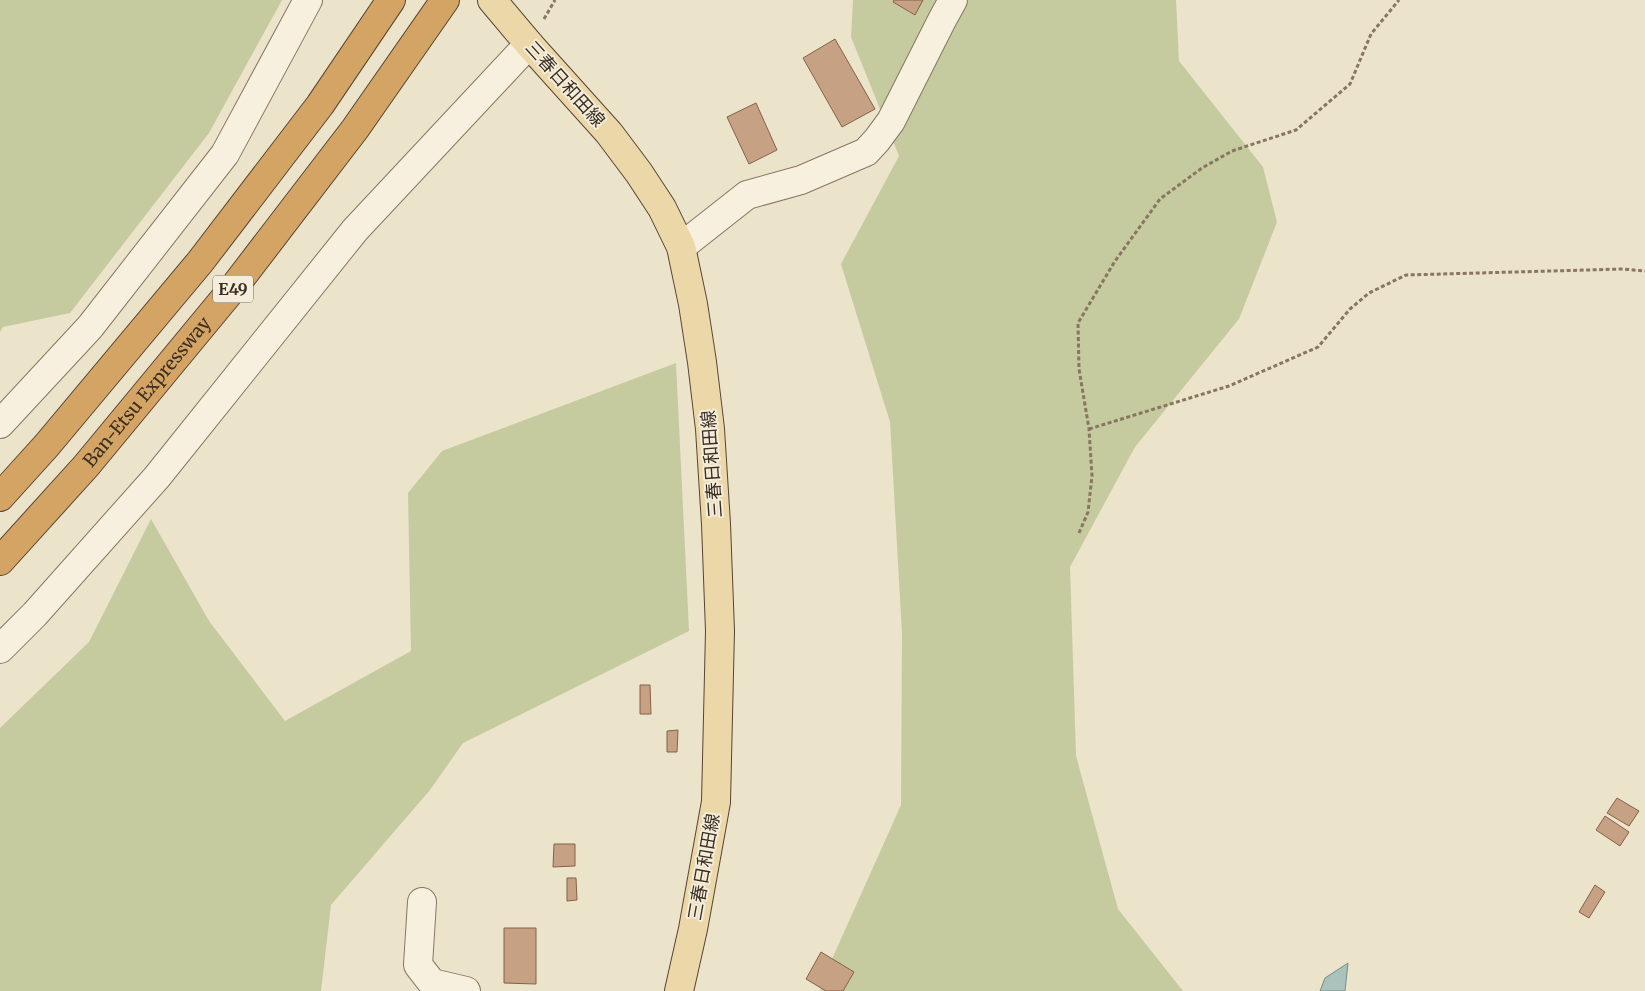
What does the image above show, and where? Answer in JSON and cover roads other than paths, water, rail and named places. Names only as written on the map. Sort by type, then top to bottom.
[{"type":"highway","name":"E49","points":[[0,497],[47,445],[200,262],[320,105],[392,0]]},
{"type":"highway","name":"Ban-Etsu Expressway","points":[[0,561],[86,466],[234,288],[355,129],[445,0]]},
{"type":"main road","name":"三春日和田線","points":[[496,5],[609,133],[639,173],[662,208],[681,247],[693,304],[710,429],[720,631],[716,802],[693,929],[678,991]]},
{"type":"street","points":[[0,424],[90,327],[225,154],[308,0]]},
{"type":"street","points":[[681,247],[747,195],[801,180],[866,152],[891,121],[954,0]]},
{"type":"street","points":[[0,649],[35,614],[157,477],[355,230],[529,44]]},
{"type":"street","points":[[422,902],[418,965],[432,983],[466,991]]},
{"type":"water","points":[[1348,963],[1345,991],[1320,991],[1325,978]]}]
